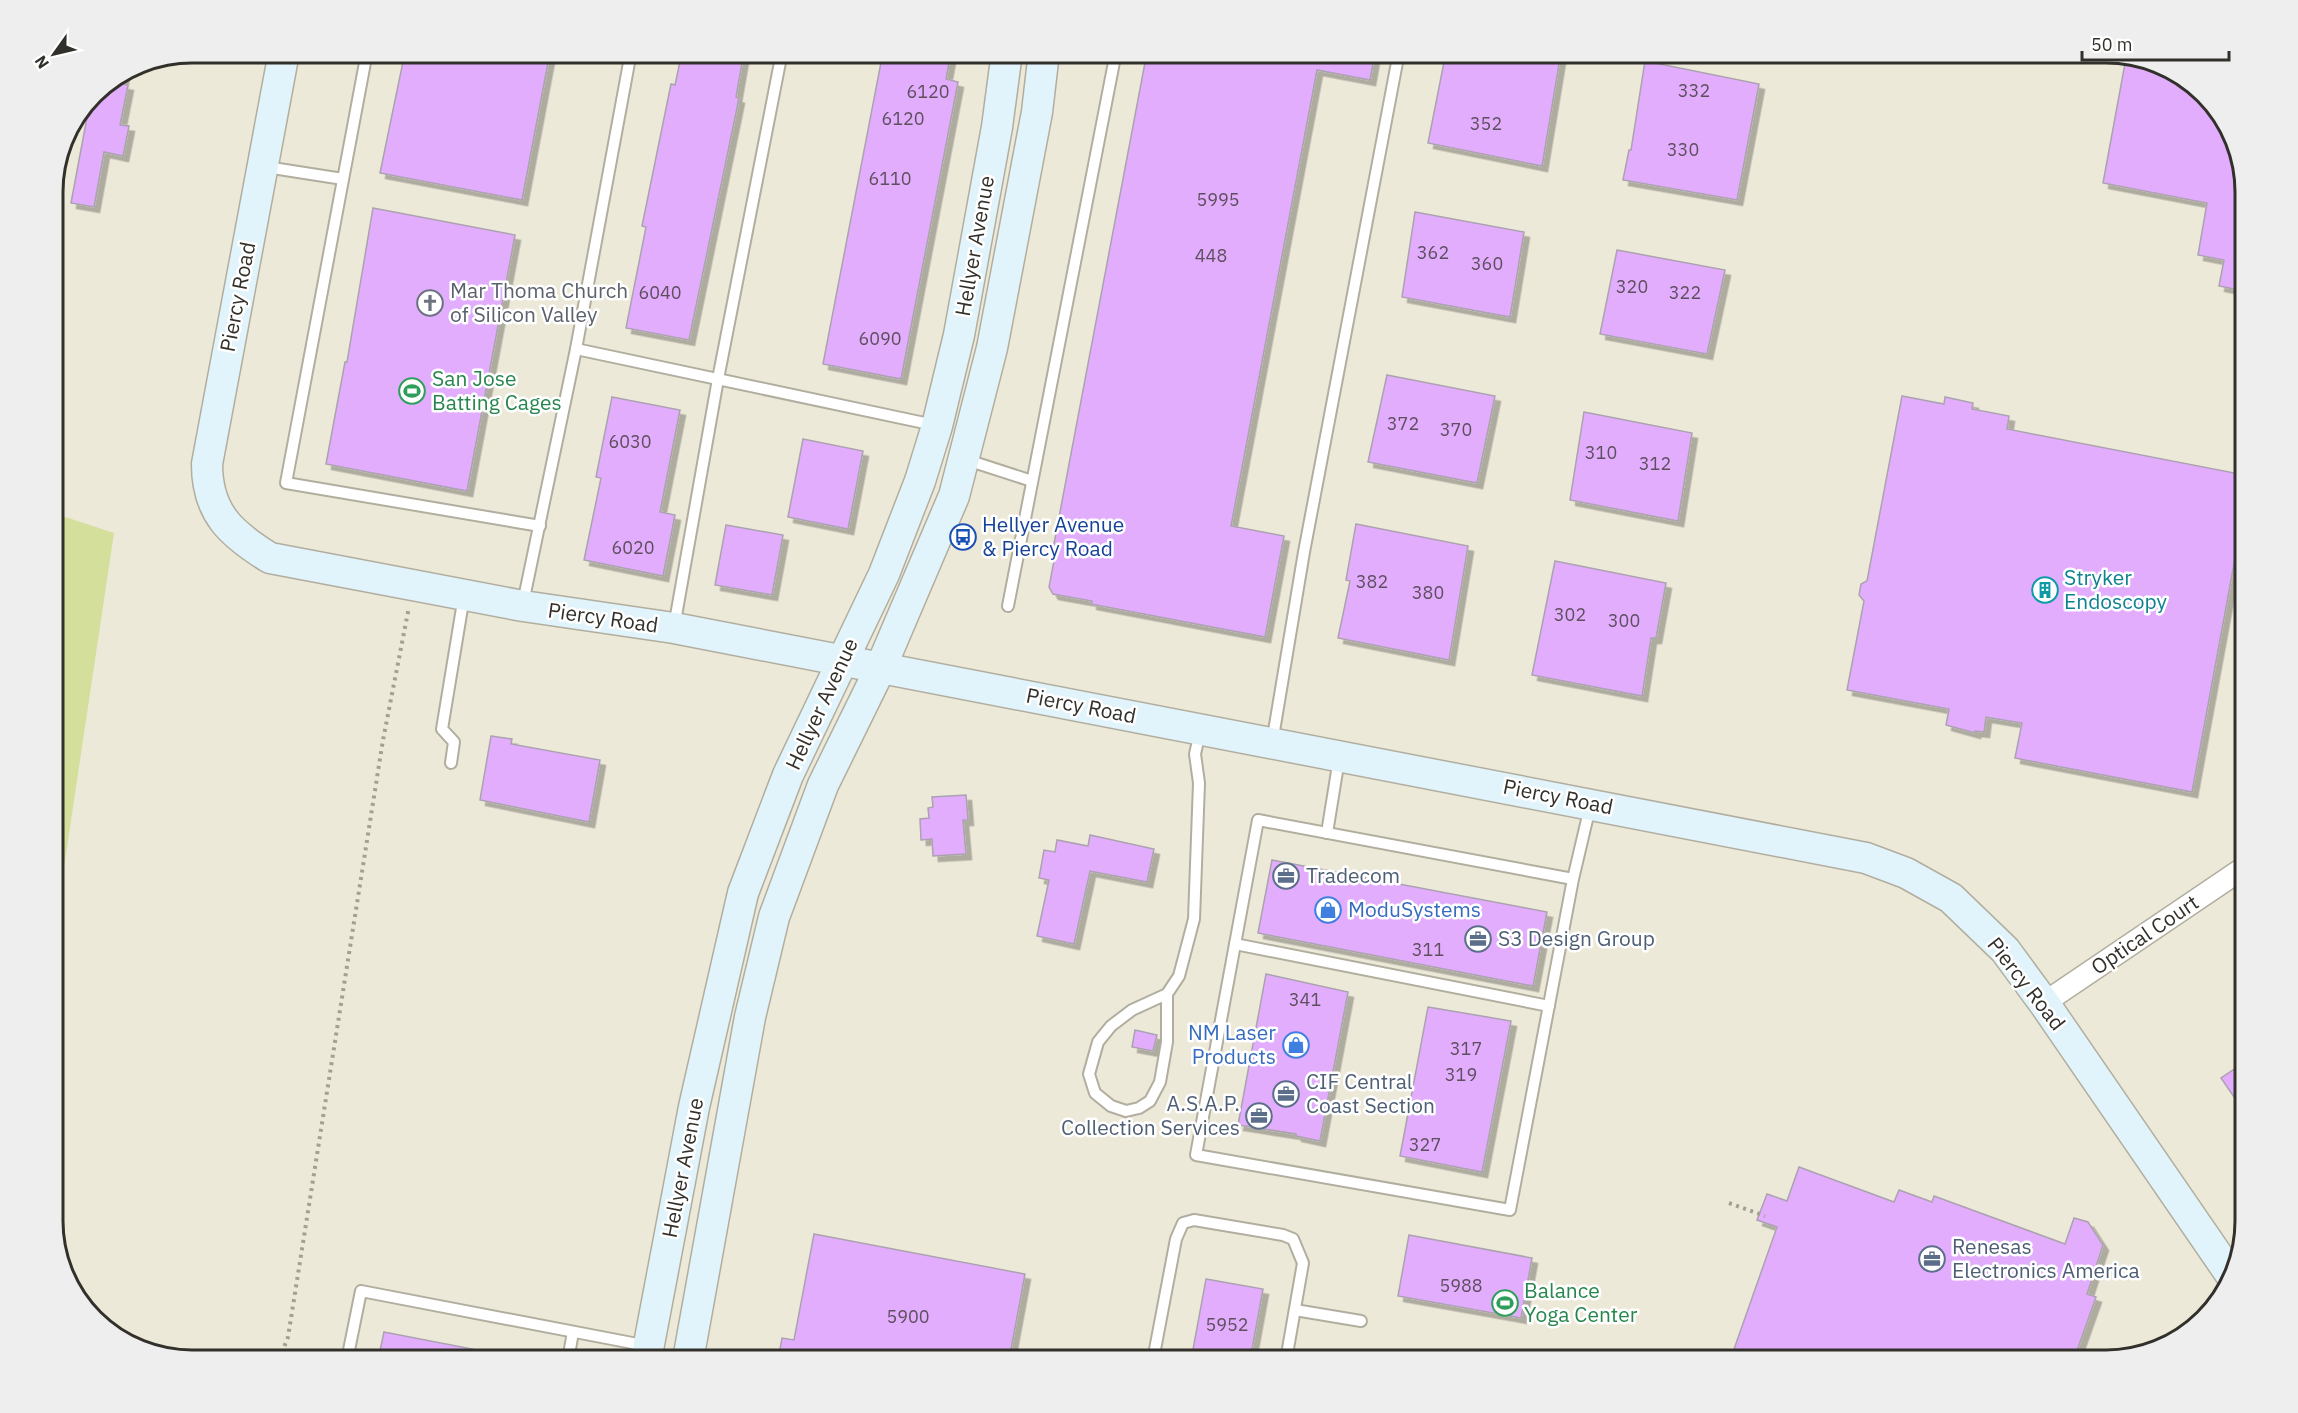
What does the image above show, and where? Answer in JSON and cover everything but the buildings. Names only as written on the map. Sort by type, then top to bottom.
[{"type":"street","name":"Piercy Road","points":[[282,63],[207,464],[207,485],[220,517],[241,540],[270,558],[464,596],[674,628],[1866,858],[1906,873],[1951,898],[2005,950],[2226,1268]]},
{"type":"street","name":"Hellyer Avenue","points":[[647,1350],[694,1107],[743,893],[788,775],[884,574],[937,426],[961,323],[997,127],[1006,63]]},
{"type":"street","name":"Hellyer Avenue","points":[[690,1350],[750,1017],[774,917],[823,785],[881,667],[942,527],[964,459],[993,348],[1037,112],[1043,63]]},
{"type":"street","name":"Optical Court","points":[[2044,1003],[2235,874]]},
{"type":"lane","points":[[365,63],[286,483],[540,526]]},
{"type":"lane","points":[[523,606],[576,349],[629,63]]},
{"type":"lane","points":[[674,628],[718,379],[780,63]]},
{"type":"lane","points":[[1008,606],[1114,63]]},
{"type":"lane","points":[[1272,743],[1306,541],[1396,63]]},
{"type":"lane","points":[[262,166],[343,179]]},
{"type":"lane","points":[[576,349],[937,426]]},
{"type":"lane","points":[[964,459],[1032,481]]},
{"type":"lane","points":[[451,762],[454,742],[442,729],[464,596]]},
{"type":"lane","points":[[1167,994],[1167,1042],[1160,1082],[1150,1101],[1139,1108],[1126,1111],[1110,1106],[1095,1093],[1089,1074],[1098,1042],[1111,1026],[1132,1010],[1167,994],[1179,976],[1194,919],[1199,783],[1196,754],[1200,729]]},
{"type":"lane","points":[[1327,833],[1340,756]]},
{"type":"lane","points":[[1573,879],[1258,820],[1196,1155],[1510,1210],[1573,879],[1591,804]]},
{"type":"lane","points":[[1235,944],[1549,1006]]},
{"type":"lane","points":[[1155,1350],[1176,1239],[1183,1223],[1194,1220],[1283,1235],[1293,1239],[1303,1263],[1288,1350]]},
{"type":"lane","points":[[349,1350],[361,1291],[573,1332],[628,1350]]},
{"type":"lane","points":[[1295,1310],[1361,1321]]},
{"type":"lane","points":[[570,1350],[573,1332]]},
{"type":"path","points":[[283,1350],[288,1337],[383,740],[413,586]]},
{"type":"path","points":[[1729,1203],[1765,1216]]},
{"type":"green space","points":[[63,516],[114,533],[63,874]]},
{"type":"place","name":"Mar Thoma Church of Silicon Valley","points":[[430,303]]},
{"type":"place","name":"San Jose Batting Cages","points":[[412,391]]},
{"type":"place","name":"Hellyer Avenue & Piercy Road","points":[[963,537]]},
{"type":"place","name":"Stryker Endoscopy","points":[[2045,590]]},
{"type":"place","name":"Tradecom","points":[[1286,876]]},
{"type":"place","name":"ModuSystems","points":[[1328,910]]},
{"type":"place","name":"S3 Design Group","points":[[1478,939]]},
{"type":"place","name":"NM Laser Products","points":[[1296,1045]]},
{"type":"place","name":"CIF Central Coast Section","points":[[1286,1094]]},
{"type":"place","name":"A.S.A.P. Collection Services","points":[[1259,1116]]},
{"type":"place","name":"Renesas Electronics America","points":[[1932,1259]]},
{"type":"place","name":"Balance Yoga Center","points":[[1505,1303]]}]
